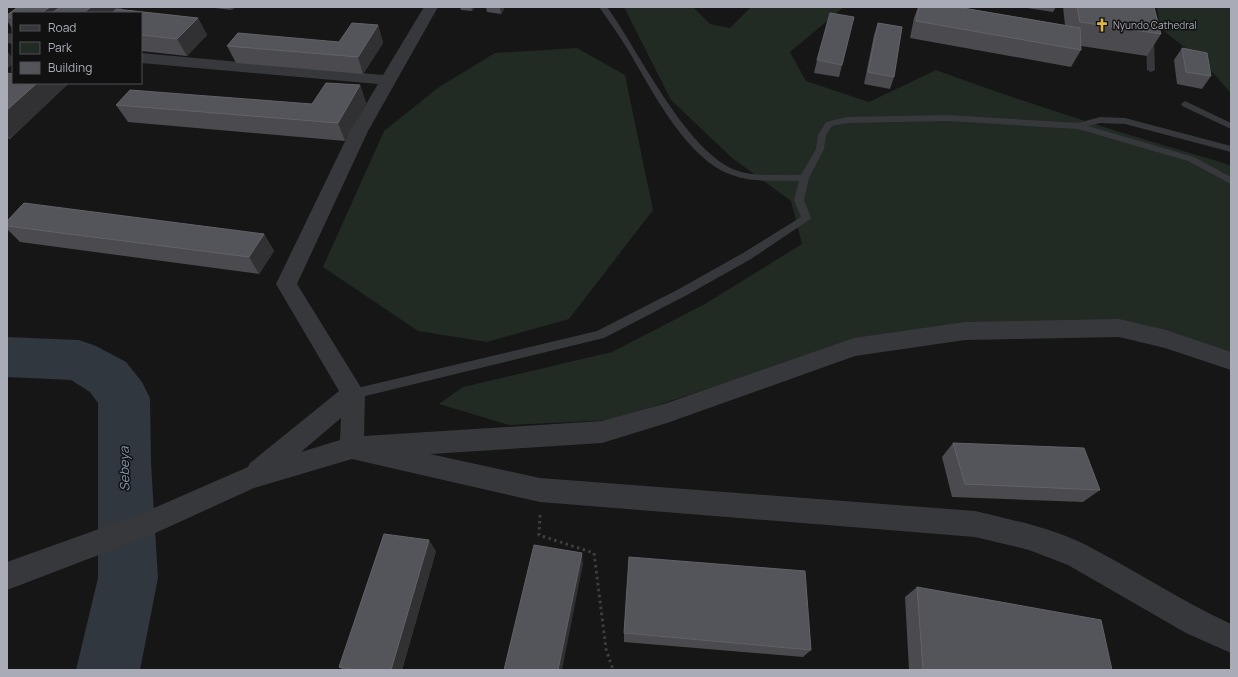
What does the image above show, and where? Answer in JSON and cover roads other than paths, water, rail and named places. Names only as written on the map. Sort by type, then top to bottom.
[{"type":"street","points":[[352,448],[353,394],[286,284],[359,131],[431,7]]},
{"type":"street","points":[[142,58],[388,80]]},
{"type":"street","points":[[7,576],[142,526],[250,478],[352,448],[602,432],[667,413],[854,346],[965,330],[1119,328],[1166,339],[1231,361]]},
{"type":"street","points":[[250,478],[353,394]]},
{"type":"street","points":[[352,448],[540,490],[975,524],[1029,537],[1076,554],[1196,623],[1231,639]]},
{"type":"lane","points":[[603,7],[617,24],[653,86],[706,156],[735,174],[804,178]]},
{"type":"lane","points":[[1149,7],[1151,70]]},
{"type":"lane","points":[[1185,104],[1231,126]]},
{"type":"lane","points":[[353,394],[600,335],[690,288],[746,256],[806,218],[799,200],[804,178],[820,149],[822,135],[829,124],[847,120],[948,118],[1078,126],[1191,159],[1231,181]]},
{"type":"lane","points":[[1078,126],[1100,120],[1125,121],[1231,150]]},
{"type":"waterway","name":"Sebeya","points":[[7,357],[79,360],[108,377],[124,398],[124,463],[128,578],[108,670]]},
{"type":"place","name":"Nyundo Cathedral","points":[[1102,25]]}]
